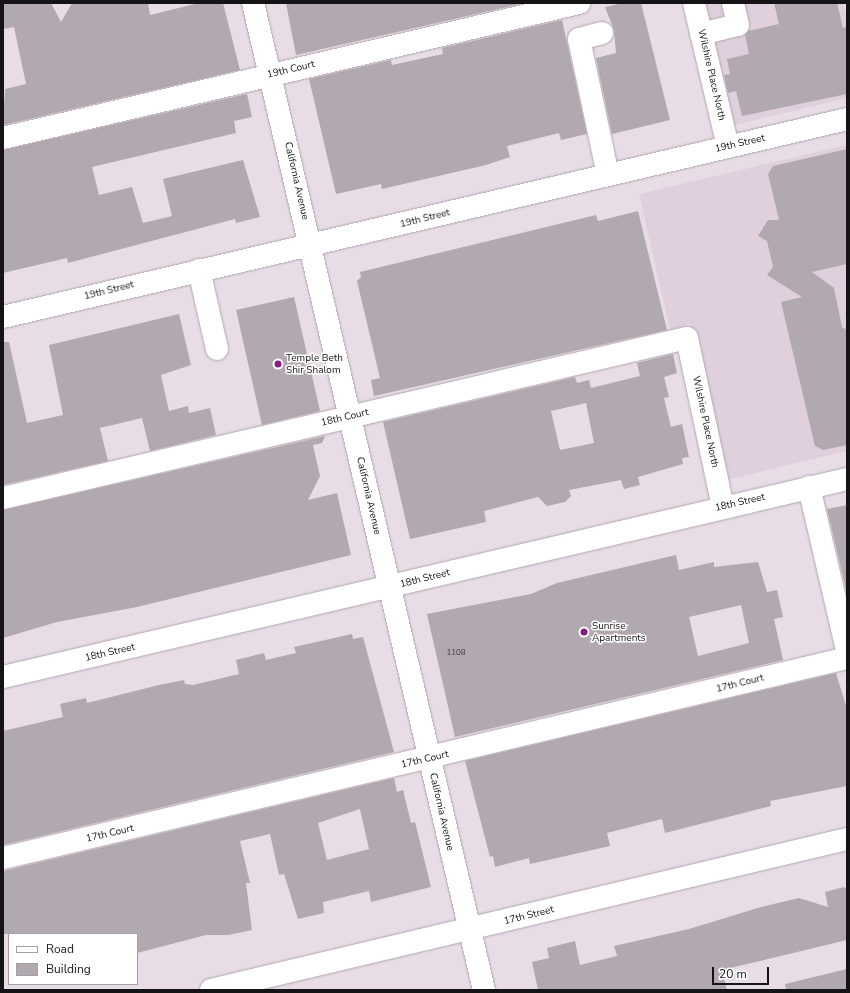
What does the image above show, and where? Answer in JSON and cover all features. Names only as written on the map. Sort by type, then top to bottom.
[{"type":"street","name":"California Avenue","points":[[252,3],[272,74],[349,416],[484,990]]},
{"type":"street","name":"19th Court","points":[[3,138],[579,3]]},
{"type":"street","name":"Wilshire Place North","points":[[694,3],[728,147]]},
{"type":"street","points":[[702,34],[738,25],[733,3]]},
{"type":"street","points":[[602,33],[579,39],[608,175]]},
{"type":"street","name":"19th Street","points":[[3,317],[199,270],[310,247],[847,119]]},
{"type":"street","points":[[199,270],[217,349]]},
{"type":"street","name":"Wilshire Place North","points":[[686,338],[723,507]]},
{"type":"street","name":"18th Court","points":[[3,498],[686,338]]},
{"type":"street","name":"18th Street","points":[[3,677],[389,588],[723,507],[847,479]]},
{"type":"street","points":[[809,487],[847,650]]},
{"type":"street","name":"17th Court","points":[[3,858],[429,760],[847,658]]},
{"type":"street","name":"17th Street","points":[[211,990],[469,930],[847,839]]},
{"type":"shaded area","points":[[701,3],[843,3],[847,19],[847,98],[730,126]]},
{"type":"shaded area","points":[[847,145],[847,451],[726,480],[691,324],[670,329],[639,194]]},
{"type":"building","points":[[3,3],[51,3],[61,22],[72,3],[148,3],[150,15],[199,3],[223,3],[240,70],[3,125],[5,89],[26,84],[14,27],[3,29]]},
{"type":"building","points":[[286,3],[524,3],[296,55]]},
{"type":"building","points":[[623,3],[641,3],[670,120],[612,134],[596,58],[616,53],[614,30],[605,7]]},
{"type":"building","points":[[774,3],[837,3],[843,28],[847,27],[847,94],[742,116],[736,91],[728,93],[724,75],[730,74],[727,59],[749,54],[745,35],[748,31],[779,24]]},
{"type":"building","points":[[562,20],[587,134],[561,140],[559,133],[507,146],[510,157],[486,165],[382,189],[381,184],[336,194],[309,79],[391,60],[392,65],[443,54],[442,48]]},
{"type":"building","points":[[247,94],[252,117],[234,121],[236,133],[92,167],[99,195],[132,187],[143,223],[172,216],[163,179],[243,160],[260,217],[236,223],[235,219],[68,263],[67,258],[3,273],[3,150]]},
{"type":"building","points":[[847,149],[847,264],[812,272],[834,288],[842,327],[847,330],[847,445],[823,450],[815,446],[781,302],[802,297],[767,275],[773,267],[767,241],[758,236],[768,220],[779,220],[768,174],[773,166]]},
{"type":"building","points":[[638,211],[667,330],[374,396],[371,380],[380,378],[357,281],[361,277],[360,272],[596,215],[598,221]]},
{"type":"building","name":"Temple Beth Shir Shalom","points":[[294,297],[320,411],[262,425],[236,310]]},
{"type":"building","points":[[179,314],[191,365],[161,375],[169,411],[188,406],[189,413],[210,408],[216,435],[150,451],[142,418],[100,428],[108,461],[3,485],[3,342],[9,342],[27,423],[63,415],[49,345]]},
{"type":"building","points":[[673,354],[677,373],[664,377],[669,397],[664,398],[671,427],[682,424],[689,457],[682,458],[683,464],[638,477],[640,485],[624,489],[621,480],[569,490],[571,496],[565,502],[547,506],[538,497],[484,511],[486,522],[410,539],[383,422],[575,377],[577,383],[589,380],[591,388],[640,376],[637,363]],"holes":[[[586,403],[594,443],[560,450],[551,411]]]},
{"type":"building","points":[[325,436],[322,443],[313,445],[320,476],[308,500],[337,493],[351,555],[137,607],[57,622],[3,638],[3,510]]},
{"type":"building","points":[[847,505],[847,589],[846,589],[827,509]]},
{"type":"building","points":[[676,555],[679,570],[714,562],[714,567],[758,562],[767,592],[777,590],[783,617],[774,619],[783,660],[455,737],[427,614],[531,594],[557,583]],"holes":[[[741,605],[749,643],[698,656],[689,617]]]},
{"type":"building","points":[[352,634],[353,639],[363,637],[394,752],[3,845],[3,731],[63,717],[60,704],[86,698],[87,703],[184,680],[185,684],[193,685],[239,674],[236,660],[264,653],[266,660],[296,653],[294,647]]},
{"type":"building","points":[[836,673],[847,709],[847,786],[770,801],[771,806],[665,833],[662,819],[607,833],[610,846],[530,864],[529,858],[495,867],[493,856],[490,857],[465,761]]},
{"type":"building","points":[[394,778],[397,792],[403,790],[411,823],[415,822],[431,887],[371,902],[369,891],[323,902],[324,913],[298,919],[284,874],[279,875],[270,834],[240,841],[250,883],[246,883],[252,930],[228,935],[206,935],[138,953],[138,933],[3,934],[3,872]],"holes":[[[360,809],[369,849],[327,860],[318,823]]]},
{"type":"building","points":[[844,887],[847,890],[847,940],[722,970],[727,990],[538,990],[532,962],[549,958],[547,948],[575,941],[580,965],[617,956],[614,946],[689,929],[761,907],[799,898],[828,907],[825,892]]},
{"type":"building","points":[[847,969],[847,990],[786,990],[785,984]]},
{"type":"place","name":"Temple Beth Shir Shalom","points":[[278,364]]},
{"type":"place","name":"Sunrise Apartments","points":[[584,632]]}]
